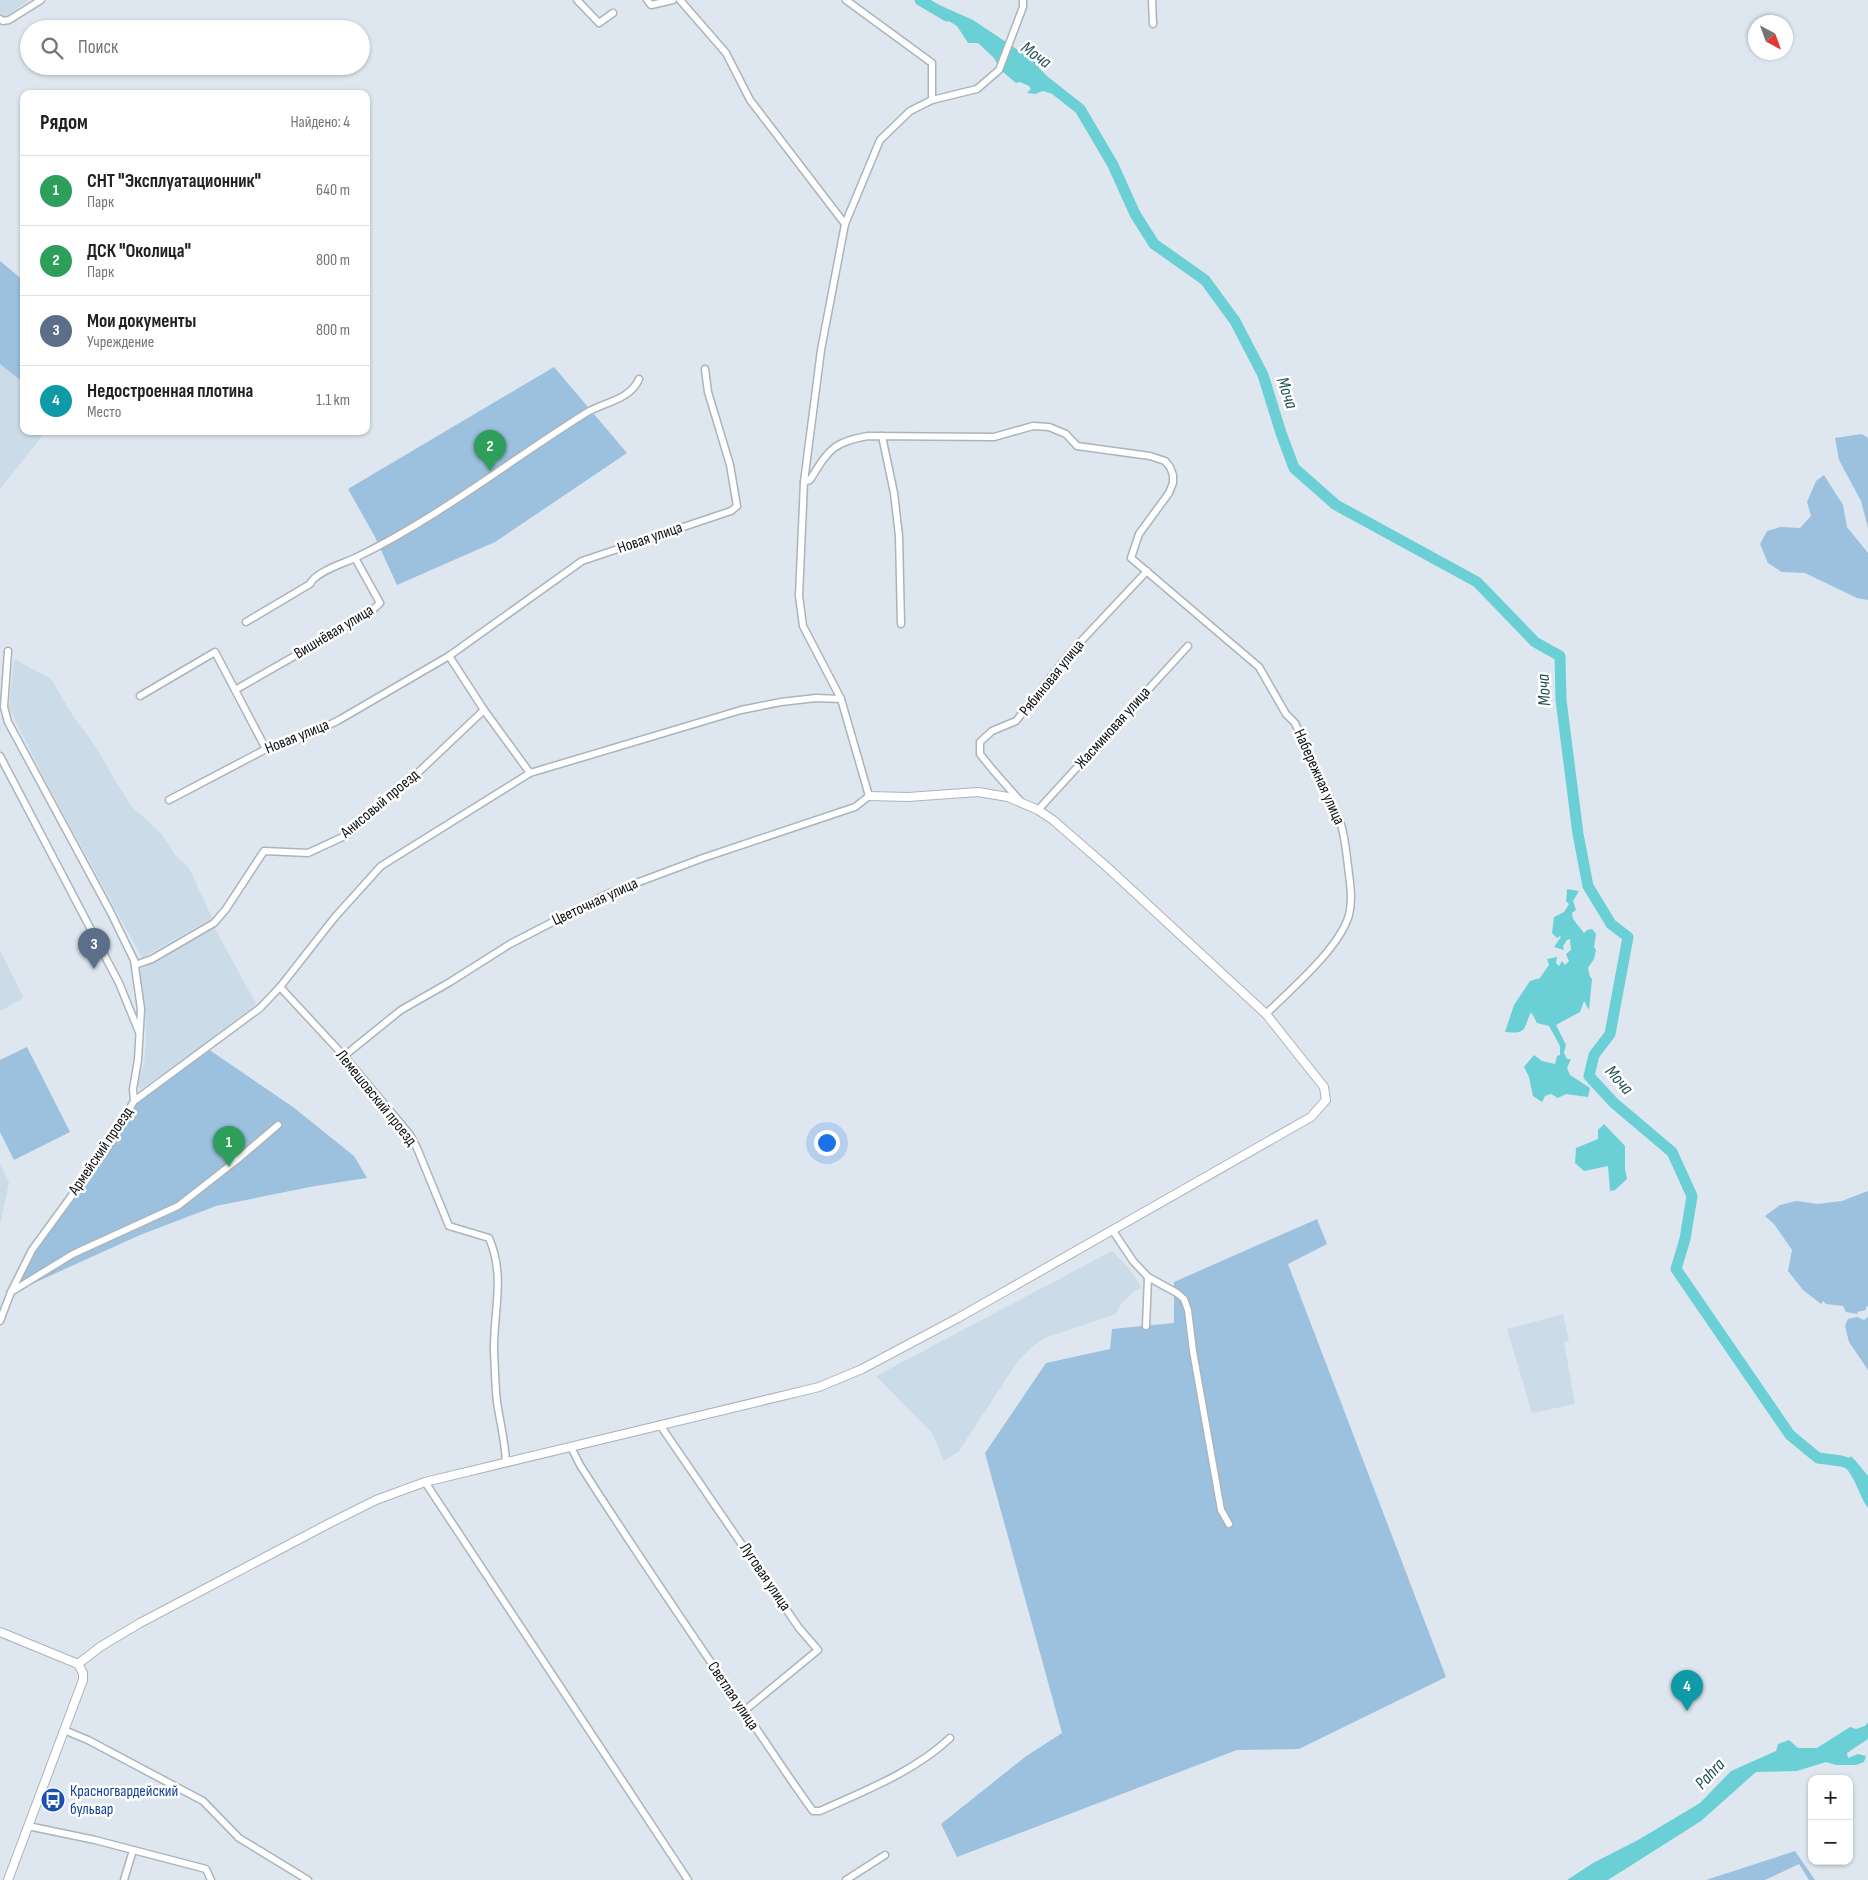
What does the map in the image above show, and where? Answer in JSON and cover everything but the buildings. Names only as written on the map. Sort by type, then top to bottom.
[{"type":"street","points":[[0,19],[3,21],[10,20],[41,0]]},
{"type":"street","points":[[577,0],[599,22],[613,13]]},
{"type":"street","points":[[647,0],[652,5],[673,0]]},
{"type":"street","points":[[680,0],[726,53],[750,100],[845,224]]},
{"type":"street","points":[[846,0],[932,64],[932,100]]},
{"type":"street","points":[[78,1664],[100,1647],[140,1624],[376,1500],[425,1482],[819,1387],[862,1369],[958,1318],[1311,1117],[1326,1100],[1324,1087],[1266,1014],[1107,867],[1053,820],[1038,810],[1008,796],[978,792],[908,797],[869,796],[841,699],[803,626],[800,596],[804,482],[821,350],[845,224],[880,140],[910,111],[932,100],[977,89],[999,70],[1013,37],[1023,7],[1023,0]]},
{"type":"street","points":[[1152,0],[1152,24]]},
{"type":"street","name":"Новая улица","points":[[170,800],[266,749],[272,749],[309,735],[449,656],[582,561],[731,511],[737,506],[730,465],[708,392],[706,369]]},
{"type":"street","points":[[246,622],[310,584],[312,579],[320,574],[387,543],[589,412],[625,396],[636,387],[639,379]]},
{"type":"street","name":"Набережная улица","points":[[882,436],[994,437],[1032,426],[1049,427],[1066,434],[1077,446],[1150,456],[1165,461],[1170,467],[1173,475],[1169,493],[1139,534],[1131,558],[1259,667],[1286,714],[1295,723],[1345,835],[1352,897],[1349,916],[1338,938],[1324,955],[1266,1014]]},
{"type":"street","points":[[804,482],[810,480],[824,458],[838,444],[854,438],[882,436],[894,493],[899,536],[901,624]]},
{"type":"street","name":"Вишнёвая улица","points":[[235,690],[368,614],[380,603],[355,558]]},
{"type":"street","name":"Рябиновая улица","points":[[1021,802],[980,754],[980,742],[992,731],[1016,721],[1069,654],[1147,571]]},
{"type":"street","name":"Жасминовая улица","points":[[1038,810],[1188,646]]},
{"type":"street","points":[[8,651],[4,707],[8,722],[110,911],[135,965],[141,1009],[139,1033]]},
{"type":"street","points":[[140,696],[215,652],[266,749]]},
{"type":"street","points":[[449,656],[484,710],[530,774]]},
{"type":"street","points":[[134,1101],[246,1019],[280,987],[335,917],[381,866],[530,774],[741,710],[816,698],[841,699]]},
{"type":"street","name":"Анисовый проезд","points":[[135,965],[152,959],[214,923],[226,909],[264,851],[308,853],[347,835],[406,784],[484,710]]},
{"type":"street","name":"Армейский проезд","points":[[0,756],[119,983],[139,1033],[138,1060],[133,1089],[134,1101],[108,1146],[32,1250],[11,1292],[0,1322]]},
{"type":"street","name":"Цветочная улица","points":[[344,1056],[400,1010],[450,982],[510,944],[606,894],[649,877],[855,807],[869,796]]},
{"type":"street","name":"Лемешовский проезд","points":[[280,987],[344,1056],[410,1135],[449,1226],[489,1238],[496,1254],[498,1283],[494,1349],[497,1400],[506,1443],[506,1462]]},
{"type":"street","points":[[11,1292],[73,1254],[178,1206],[234,1163],[278,1125]]},
{"type":"street","points":[[1112,1231],[1148,1277],[1184,1299],[1188,1310],[1193,1351],[1221,1510],[1229,1524]]},
{"type":"street","points":[[1146,1326],[1148,1277]]},
{"type":"street","name":"Луговая улица","points":[[660,1425],[799,1628],[818,1650],[744,1711]]},
{"type":"street","name":"Светлая улица","points":[[571,1447],[580,1465],[653,1579],[788,1778],[813,1811],[820,1811],[885,1781],[937,1750],[950,1738]]},
{"type":"street","points":[[425,1482],[688,1880]]},
{"type":"street","points":[[0,1632],[78,1664],[83,1673],[83,1680],[8,1880]]},
{"type":"street","points":[[64,1730],[88,1740],[204,1802],[240,1838],[308,1880]]},
{"type":"street","points":[[28,1826],[95,1840],[206,1869],[211,1880]]},
{"type":"street","points":[[124,1880],[133,1850]]},
{"type":"street","points":[[846,1880],[885,1856]]},
{"type":"shaded area","points":[[0,0],[29,0],[0,21]]},
{"type":"shaded area","points":[[937,4],[973,20],[1039,64],[1039,68],[1060,89],[1056,95],[1043,91],[1035,94],[1027,93],[1031,89],[1029,86],[1020,82],[1016,83],[1003,72],[993,57],[978,43],[968,43],[957,26],[932,11]]},
{"type":"shaded area","points":[[0,261],[20,278],[20,380],[0,364]]},
{"type":"shaded area","points":[[0,364],[20,380],[20,435],[43,435],[0,489]]},
{"type":"shaded area","points":[[554,367],[627,453],[495,542],[397,585],[375,537],[348,489]]},
{"type":"shaded area","points":[[1862,434],[1868,438],[1868,528],[1861,501],[1839,460],[1835,438]]},
{"type":"shaded area","points":[[1824,475],[1843,505],[1847,527],[1868,553],[1868,600],[1857,598],[1805,573],[1782,572],[1768,563],[1760,544],[1767,531],[1781,527],[1800,528],[1811,516],[1807,502],[1816,481]]},
{"type":"shaded area","points":[[14,659],[51,679],[73,716],[95,746],[130,805],[162,834],[175,855],[189,868],[212,918],[142,958],[45,780],[9,708]]},
{"type":"shaded area","points":[[1567,889],[1579,891],[1573,901],[1576,910],[1572,913],[1573,919],[1584,933],[1592,929],[1596,934],[1594,947],[1596,950],[1594,959],[1588,968],[1592,979],[1589,1010],[1584,1001],[1580,1012],[1556,1025],[1566,1045],[1564,1053],[1567,1059],[1571,1059],[1567,1068],[1570,1075],[1590,1088],[1588,1097],[1566,1094],[1558,1098],[1551,1094],[1545,1096],[1542,1102],[1533,1096],[1529,1077],[1524,1067],[1534,1055],[1542,1061],[1555,1064],[1557,1056],[1560,1055],[1560,1046],[1549,1026],[1537,1023],[1531,1012],[1523,1030],[1505,1032],[1514,1005],[1530,981],[1540,978],[1549,965],[1547,959],[1557,957],[1556,963],[1559,966],[1562,961],[1565,965],[1569,961],[1566,954],[1571,950],[1570,939],[1563,946],[1564,950],[1554,947],[1561,937],[1557,938],[1552,933],[1554,917],[1564,912],[1569,904],[1566,901]]},
{"type":"shaded area","points":[[213,925],[256,1004],[199,1049],[140,1090],[137,1084],[144,1063],[146,1041],[145,1007],[139,970]]},
{"type":"shaded area","points":[[0,950],[23,997],[0,1011]]},
{"type":"shaded area","points":[[27,1047],[70,1132],[14,1160],[0,1132],[0,1060]]},
{"type":"shaded area","points":[[208,1049],[293,1107],[354,1156],[367,1178],[315,1186],[216,1206],[140,1235],[23,1288],[18,1282],[32,1252],[112,1147],[136,1102]]},
{"type":"shaded area","points":[[1604,1124],[1625,1146],[1627,1179],[1615,1190],[1610,1191],[1608,1166],[1584,1171],[1575,1163],[1576,1148],[1598,1139],[1598,1130]]},
{"type":"shaded area","points":[[0,1164],[9,1183],[0,1224]]},
{"type":"shaded area","points":[[1868,1191],[1868,1307],[1866,1306],[1866,1310],[1857,1312],[1858,1314],[1846,1312],[1843,1306],[1826,1304],[1823,1301],[1821,1304],[1803,1290],[1788,1271],[1792,1250],[1774,1224],[1765,1216],[1780,1205],[1796,1201],[1818,1204],[1842,1201]]},
{"type":"shaded area","points":[[1317,1219],[1327,1244],[1288,1264],[1446,1677],[1299,1749],[1237,1750],[957,1857],[941,1824],[1025,1757],[1062,1733],[985,1453],[1046,1363],[1110,1349],[1112,1329],[1174,1323],[1174,1282]]},
{"type":"shaded area","points":[[1112,1251],[1128,1267],[1142,1288],[1133,1292],[1121,1304],[1116,1314],[1045,1338],[1033,1346],[1018,1361],[959,1451],[944,1461],[932,1433],[876,1376]]},
{"type":"shaded area","points":[[1563,1314],[1569,1341],[1564,1342],[1575,1404],[1532,1413],[1507,1329]]},
{"type":"shaded area","points":[[1857,1317],[1864,1320],[1868,1317],[1868,1370],[1849,1342],[1845,1326],[1848,1319]]},
{"type":"shaded area","points":[[1851,1456],[1868,1476],[1868,1508],[1844,1466]]},
{"type":"shaded area","points":[[1868,1722],[1868,1739],[1847,1753],[1848,1758],[1858,1754],[1866,1756],[1864,1762],[1856,1765],[1836,1765],[1826,1762],[1797,1771],[1756,1772],[1701,1821],[1608,1880],[1567,1880],[1593,1863],[1638,1840],[1700,1803],[1731,1771],[1776,1751],[1778,1744],[1789,1740],[1798,1748],[1817,1748],[1850,1727],[1856,1729],[1865,1726]]},
{"type":"shaded area","points":[[1795,1851],[1815,1880],[1809,1880],[1799,1864],[1765,1880],[1706,1880]]},
{"type":"waterway","name":"Моча","points":[[920,0],[947,16]]},
{"type":"waterway","name":"Моча","points":[[1047,83],[1080,109],[1113,165],[1135,214],[1154,244],[1205,280],[1235,321],[1263,375],[1294,468],[1336,505],[1477,582],[1535,642],[1560,656],[1561,700],[1578,834],[1588,886],[1611,924],[1628,937],[1610,1034],[1594,1055],[1589,1076],[1614,1103],[1672,1152],[1692,1196],[1685,1239],[1676,1269],[1790,1435],[1818,1458],[1851,1464],[1865,1481],[1868,1492]]},
{"type":"place","name":"ДСК \"Околица\"","points":[[490,471]]},
{"type":"place","name":"Мои документы","points":[[94,969]]},
{"type":"place","name":"СНТ \"Эксплуатационник\"","points":[[229,1167]]},
{"type":"place","name":"Недостроенная плотина","points":[[1687,1711]]},
{"type":"place","name":"Красногвардейский бульвар","points":[[53,1800]]},
{"type":"water label","name":"Pahra","points":[[1710,1774]]}]
